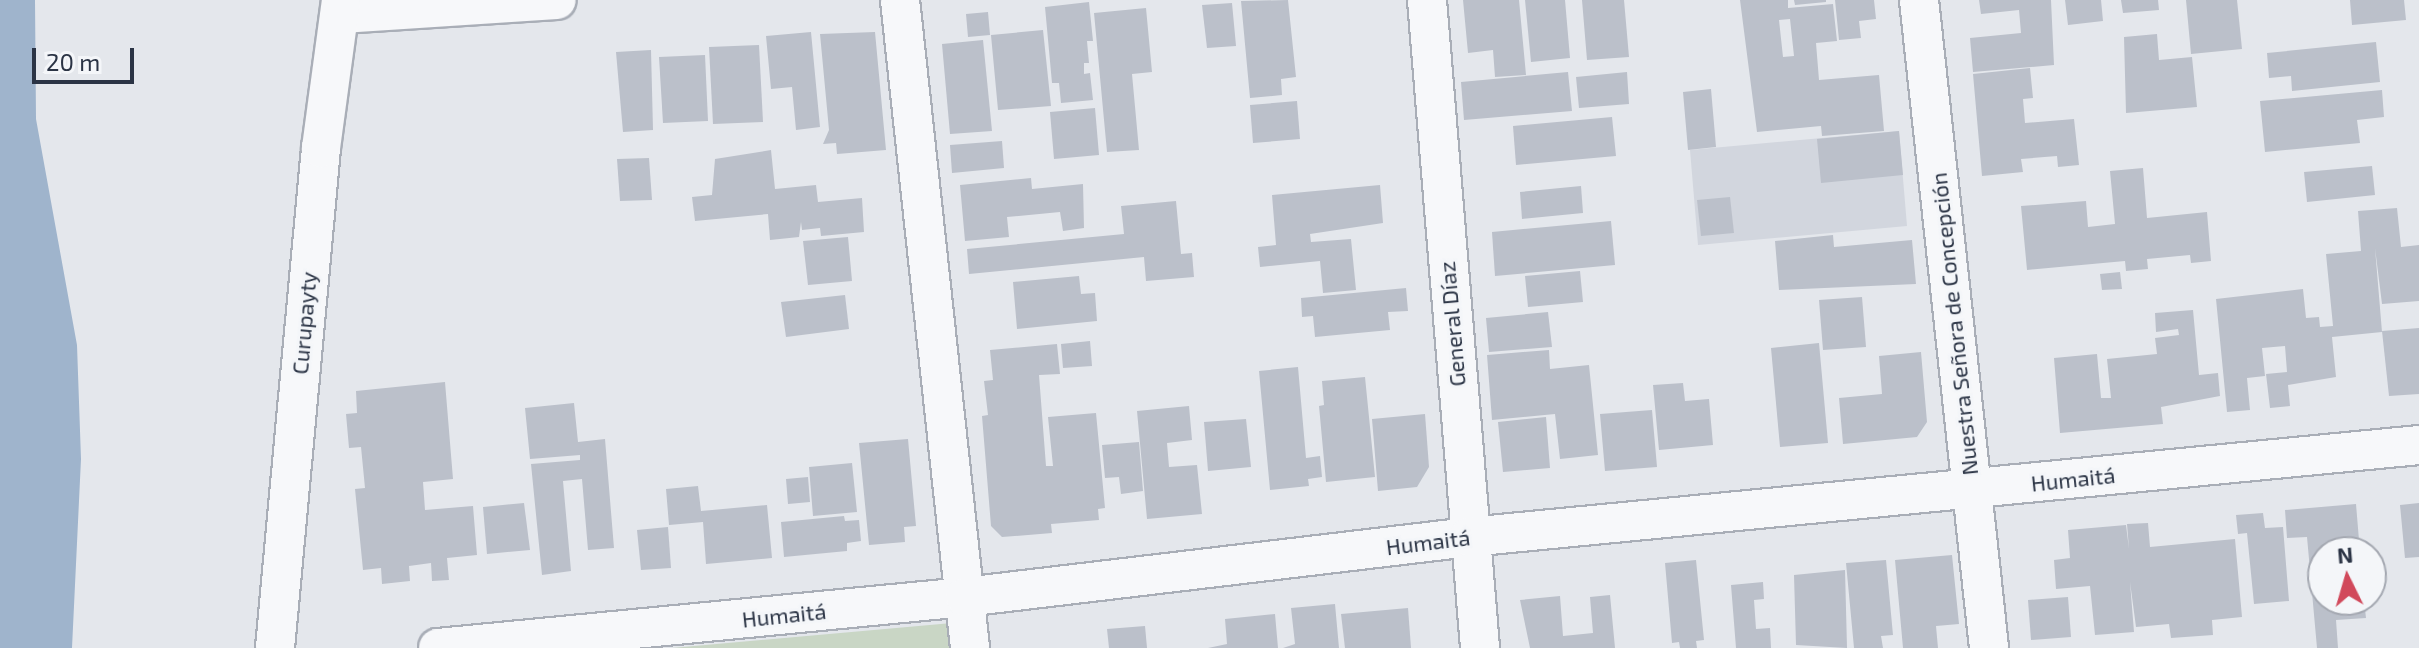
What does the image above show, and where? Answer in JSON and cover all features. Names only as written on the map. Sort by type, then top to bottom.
[{"type":"street","points":[[341,7],[557,0]]},
{"type":"street","points":[[900,0],[970,648]]},
{"type":"street","name":"General Díaz","points":[[1427,0],[1480,648]]},
{"type":"street","name":"Nuestra Señora de Concepción","points":[[1919,0],[1989,648]]},
{"type":"street","name":"Curupayty","points":[[275,648],[321,148],[341,7]]},
{"type":"street","name":"Humaitá","points":[[438,648],[965,597],[1469,537],[2419,445]]},
{"type":"shaded area","points":[[1899,131],[1907,226],[1698,245],[1690,150]]},
{"type":"green space","points":[[952,623],[955,648],[672,648]]},
{"type":"water","points":[[0,0],[35,0],[36,119],[77,345],[81,459],[72,648],[0,648]]},
{"type":"building","points":[[1288,0],[1296,77],[1281,79],[1282,95],[1250,98],[1241,1]]},
{"type":"building","points":[[1463,0],[1519,0],[1526,75],[1495,77],[1493,50],[1468,53]]},
{"type":"building","points":[[1525,0],[1565,0],[1570,58],[1531,62]]},
{"type":"building","points":[[1582,0],[1624,0],[1629,57],[1587,60]]},
{"type":"building","points":[[1740,0],[1788,0],[1788,8],[1833,4],[1837,41],[1816,43],[1819,80],[1879,75],[1884,131],[1822,136],[1821,126],[1757,132]],"holes":[[[1790,19],[1794,56],[1783,57],[1779,20]]]},
{"type":"building","points":[[1794,0],[1826,0],[1826,2],[1795,5]]},
{"type":"building","points":[[1835,0],[1874,0],[1876,19],[1859,21],[1861,38],[1839,40]]},
{"type":"building","points":[[1979,0],[2051,0],[2054,65],[1973,72],[1970,38],[2021,33],[2019,10],[1981,14]]},
{"type":"building","points":[[2065,0],[2101,0],[2103,21],[2068,25]]},
{"type":"building","points":[[2121,0],[2158,0],[2159,10],[2123,13]]},
{"type":"building","points":[[2186,0],[2237,0],[2242,49],[2191,54]]},
{"type":"building","points":[[2350,0],[2404,0],[2406,20],[2352,25]]},
{"type":"building","points":[[1089,2],[1093,41],[1087,41],[1089,63],[1084,63],[1084,74],[1090,73],[1093,100],[1061,103],[1059,83],[1052,83],[1045,7]]},
{"type":"building","points":[[1232,3],[1236,46],[1207,48],[1202,5]]},
{"type":"building","points":[[1146,8],[1152,72],[1132,74],[1139,150],[1107,152],[1094,13]]},
{"type":"building","points":[[988,12],[990,35],[968,37],[966,14]]},
{"type":"building","points":[[1043,30],[1051,106],[998,110],[991,35]]},
{"type":"building","points":[[811,32],[820,127],[796,130],[792,87],[771,89],[766,36]]},
{"type":"building","points":[[875,32],[886,150],[837,154],[836,143],[823,144],[829,130],[820,34]]},
{"type":"building","points":[[2157,34],[2159,60],[2192,57],[2197,107],[2126,113],[2124,37]]},
{"type":"building","points":[[983,40],[992,131],[950,134],[942,44]]},
{"type":"building","points":[[2376,42],[2380,82],[2292,91],[2291,76],[2269,78],[2267,53]]},
{"type":"building","points":[[759,45],[763,122],[713,124],[709,47]]},
{"type":"building","points":[[651,50],[653,130],[623,132],[616,52]]},
{"type":"building","points":[[705,55],[708,121],[663,123],[659,57]]},
{"type":"building","points":[[2030,68],[2033,98],[2023,99],[2025,123],[2074,119],[2079,165],[2058,167],[2057,156],[2021,159],[2023,172],[1982,176],[1973,74]]},
{"type":"building","points":[[1568,72],[1572,111],[1464,120],[1461,82]]},
{"type":"building","points":[[1627,72],[1629,104],[1579,108],[1576,77]]},
{"type":"building","points":[[1711,89],[1716,147],[1688,150],[1683,92]]},
{"type":"building","points":[[2382,90],[2384,117],[2357,120],[2360,143],[2265,152],[2260,101]]},
{"type":"building","points":[[1297,101],[1300,139],[1253,143],[1250,105]]},
{"type":"building","points":[[1095,108],[1099,155],[1054,159],[1050,112]]},
{"type":"building","points":[[1612,117],[1616,156],[1516,165],[1513,126]]},
{"type":"building","points":[[1899,131],[1903,175],[1821,183],[1817,139]]},
{"type":"building","points":[[1002,141],[1004,168],[952,173],[950,145]]},
{"type":"building","points":[[771,150],[775,189],[816,185],[818,202],[862,198],[864,232],[821,236],[820,228],[802,230],[801,222],[799,237],[770,240],[768,214],[695,221],[692,197],[712,195],[715,159]]},
{"type":"building","points":[[649,158],[652,200],[620,201],[617,159]]},
{"type":"building","points":[[2372,166],[2375,195],[2307,202],[2304,172]]},
{"type":"building","points":[[2143,168],[2147,218],[2207,212],[2211,261],[2191,263],[2190,255],[2147,259],[2148,269],[2126,271],[2125,261],[2027,270],[2021,206],[2086,201],[2088,227],[2115,224],[2110,171]]},
{"type":"building","points":[[1031,178],[1032,189],[1083,184],[1084,228],[1063,231],[1060,212],[1007,217],[1009,237],[965,241],[960,185]]},
{"type":"building","points":[[1380,185],[1383,223],[1310,234],[1311,242],[1351,239],[1356,290],[1323,293],[1320,261],[1260,267],[1258,247],[1276,245],[1272,195]]},
{"type":"building","points":[[1581,186],[1583,213],[1522,219],[1520,192]]},
{"type":"building","points":[[1730,197],[1734,233],[1701,236],[1697,200]]},
{"type":"building","points":[[1176,201],[1181,254],[1192,253],[1194,277],[1146,281],[1144,257],[969,274],[967,249],[1124,234],[1121,206]]},
{"type":"building","points":[[2397,208],[2401,247],[2419,245],[2419,301],[2382,304],[2375,248],[2382,332],[2332,337],[2336,377],[2288,385],[2290,406],[2270,408],[2266,374],[2287,372],[2285,346],[2262,348],[2265,376],[2247,378],[2250,410],[2227,412],[2216,299],[2303,289],[2306,318],[2319,317],[2320,327],[2333,326],[2326,254],[2361,251],[2358,211]]},
{"type":"building","points":[[1611,221],[1615,265],[1495,276],[1492,232]]},
{"type":"building","points":[[1833,235],[1834,247],[1912,240],[1916,284],[1779,290],[1775,241]]},
{"type":"building","points":[[848,237],[852,281],[808,285],[803,241]]},
{"type":"building","points":[[1580,271],[1583,302],[1528,307],[1525,276]]},
{"type":"building","points":[[2120,272],[2122,289],[2102,290],[2100,274]]},
{"type":"building","points":[[1079,276],[1081,294],[1095,293],[1097,321],[1017,329],[1013,282]]},
{"type":"building","points":[[1406,288],[1408,311],[1388,312],[1390,330],[1315,337],[1313,316],[1302,317],[1301,298]]},
{"type":"building","points":[[845,295],[849,329],[786,337],[781,302]]},
{"type":"building","points":[[1862,297],[1866,347],[1823,350],[1819,300]]},
{"type":"building","points":[[2193,310],[2199,375],[2218,373],[2220,396],[2161,407],[2163,424],[2060,433],[2054,358],[2097,354],[2101,398],[2111,398],[2107,359],[2157,354],[2155,338],[2179,335],[2178,329],[2156,332],[2155,313]]},
{"type":"building","points":[[1548,312],[1552,347],[1489,352],[1486,318]]},
{"type":"building","points":[[2419,328],[2419,394],[2389,396],[2382,331]]},
{"type":"building","points":[[1090,341],[1092,366],[1063,368],[1061,344]]},
{"type":"building","points":[[1819,343],[1828,443],[1780,447],[1771,348]]},
{"type":"building","points":[[1057,344],[1060,374],[1039,375],[1046,466],[1053,466],[1048,417],[1096,413],[1105,508],[1098,509],[1099,520],[1051,524],[1052,533],[1002,537],[991,526],[982,416],[988,415],[984,381],[993,380],[990,350]]},
{"type":"building","points":[[1549,350],[1550,369],[1589,365],[1598,455],[1560,459],[1555,414],[1492,420],[1487,355]]},
{"type":"building","points":[[1921,352],[1927,422],[1917,437],[1843,444],[1839,398],[1882,394],[1879,356]]},
{"type":"building","points":[[1298,367],[1306,458],[1320,456],[1322,477],[1308,479],[1309,486],[1270,490],[1259,371]]},
{"type":"building","points":[[1365,377],[1375,477],[1326,482],[1319,406],[1324,405],[1322,381]]},
{"type":"building","points":[[445,382],[453,479],[423,482],[425,510],[473,506],[477,555],[447,558],[449,580],[432,581],[431,563],[409,566],[410,581],[382,584],[381,568],[363,570],[355,489],[365,488],[361,447],[349,448],[346,414],[357,413],[356,391]]},
{"type":"building","points":[[1683,383],[1685,401],[1709,399],[1713,445],[1659,450],[1653,385]]},
{"type":"building","points":[[574,403],[578,442],[605,439],[614,548],[588,550],[582,479],[563,481],[571,571],[542,575],[531,464],[580,460],[580,455],[530,459],[525,408]]},
{"type":"building","points":[[1189,406],[1192,440],[1167,443],[1169,467],[1197,465],[1202,514],[1147,519],[1137,411]]},
{"type":"building","points":[[1652,410],[1657,467],[1605,471],[1600,414]]},
{"type":"building","points":[[1425,414],[1429,467],[1417,487],[1378,491],[1372,419]]},
{"type":"building","points":[[1546,417],[1550,468],[1503,472],[1498,422]]},
{"type":"building","points":[[1246,419],[1251,467],[1208,471],[1204,422]]},
{"type":"building","points":[[908,439],[916,526],[904,527],[905,542],[869,545],[859,443]]},
{"type":"building","points":[[1139,442],[1143,491],[1121,494],[1119,477],[1105,478],[1102,445]]},
{"type":"building","points":[[852,463],[857,512],[813,516],[809,467]]},
{"type":"building","points":[[808,477],[810,502],[788,504],[786,479]]},
{"type":"building","points":[[698,486],[701,511],[767,505],[772,558],[706,564],[703,522],[669,525],[666,489]]},
{"type":"building","points":[[524,503],[530,550],[487,554],[483,507]]},
{"type":"building","points":[[2419,503],[2419,557],[2405,558],[2400,505]]},
{"type":"building","points":[[2356,504],[2359,536],[2287,538],[2285,510]]},
{"type":"building","points":[[2263,513],[2265,528],[2283,527],[2289,601],[2254,604],[2247,533],[2238,534],[2236,515]]},
{"type":"building","points":[[844,516],[845,521],[859,520],[861,541],[847,543],[847,551],[784,557],[781,522]]},
{"type":"building","points":[[2148,523],[2150,547],[2235,539],[2242,617],[2212,620],[2213,635],[2171,638],[2169,624],[2136,627],[2130,582],[2134,632],[2095,635],[2090,586],[2056,589],[2054,560],[2070,558],[2068,530],[2126,525],[2129,549],[2127,524]]},
{"type":"building","points":[[668,527],[671,568],[641,570],[637,530]]},
{"type":"building","points":[[1952,555],[1959,624],[1936,626],[1938,648],[1903,648],[1895,560]]},
{"type":"building","points":[[1696,560],[1704,640],[1696,641],[1697,648],[1680,648],[1679,642],[1672,643],[1665,563]]},
{"type":"building","points":[[1886,560],[1893,635],[1881,636],[1883,648],[1854,648],[1846,563]]},
{"type":"building","points":[[1845,570],[1847,648],[1796,645],[1794,575]]},
{"type":"building","points":[[1763,582],[1764,599],[1754,600],[1756,629],[1770,628],[1771,648],[1736,648],[1731,585]]},
{"type":"building","points":[[1610,595],[1615,648],[1530,648],[1520,600],[1560,596],[1563,636],[1593,633],[1590,597]]},
{"type":"building","points":[[2068,597],[2071,637],[2031,640],[2028,600]]},
{"type":"building","points":[[1335,604],[1339,648],[1283,648],[1295,644],[1291,608]]},
{"type":"building","points":[[1408,608],[1411,648],[1345,648],[1341,614]]},
{"type":"building","points":[[1275,614],[1278,648],[1208,648],[1227,644],[1225,619]]},
{"type":"building","points":[[2314,616],[2366,616],[2336,620],[2338,648],[2317,648]]},
{"type":"building","points":[[1145,626],[1147,648],[1109,648],[1107,629]]}]
